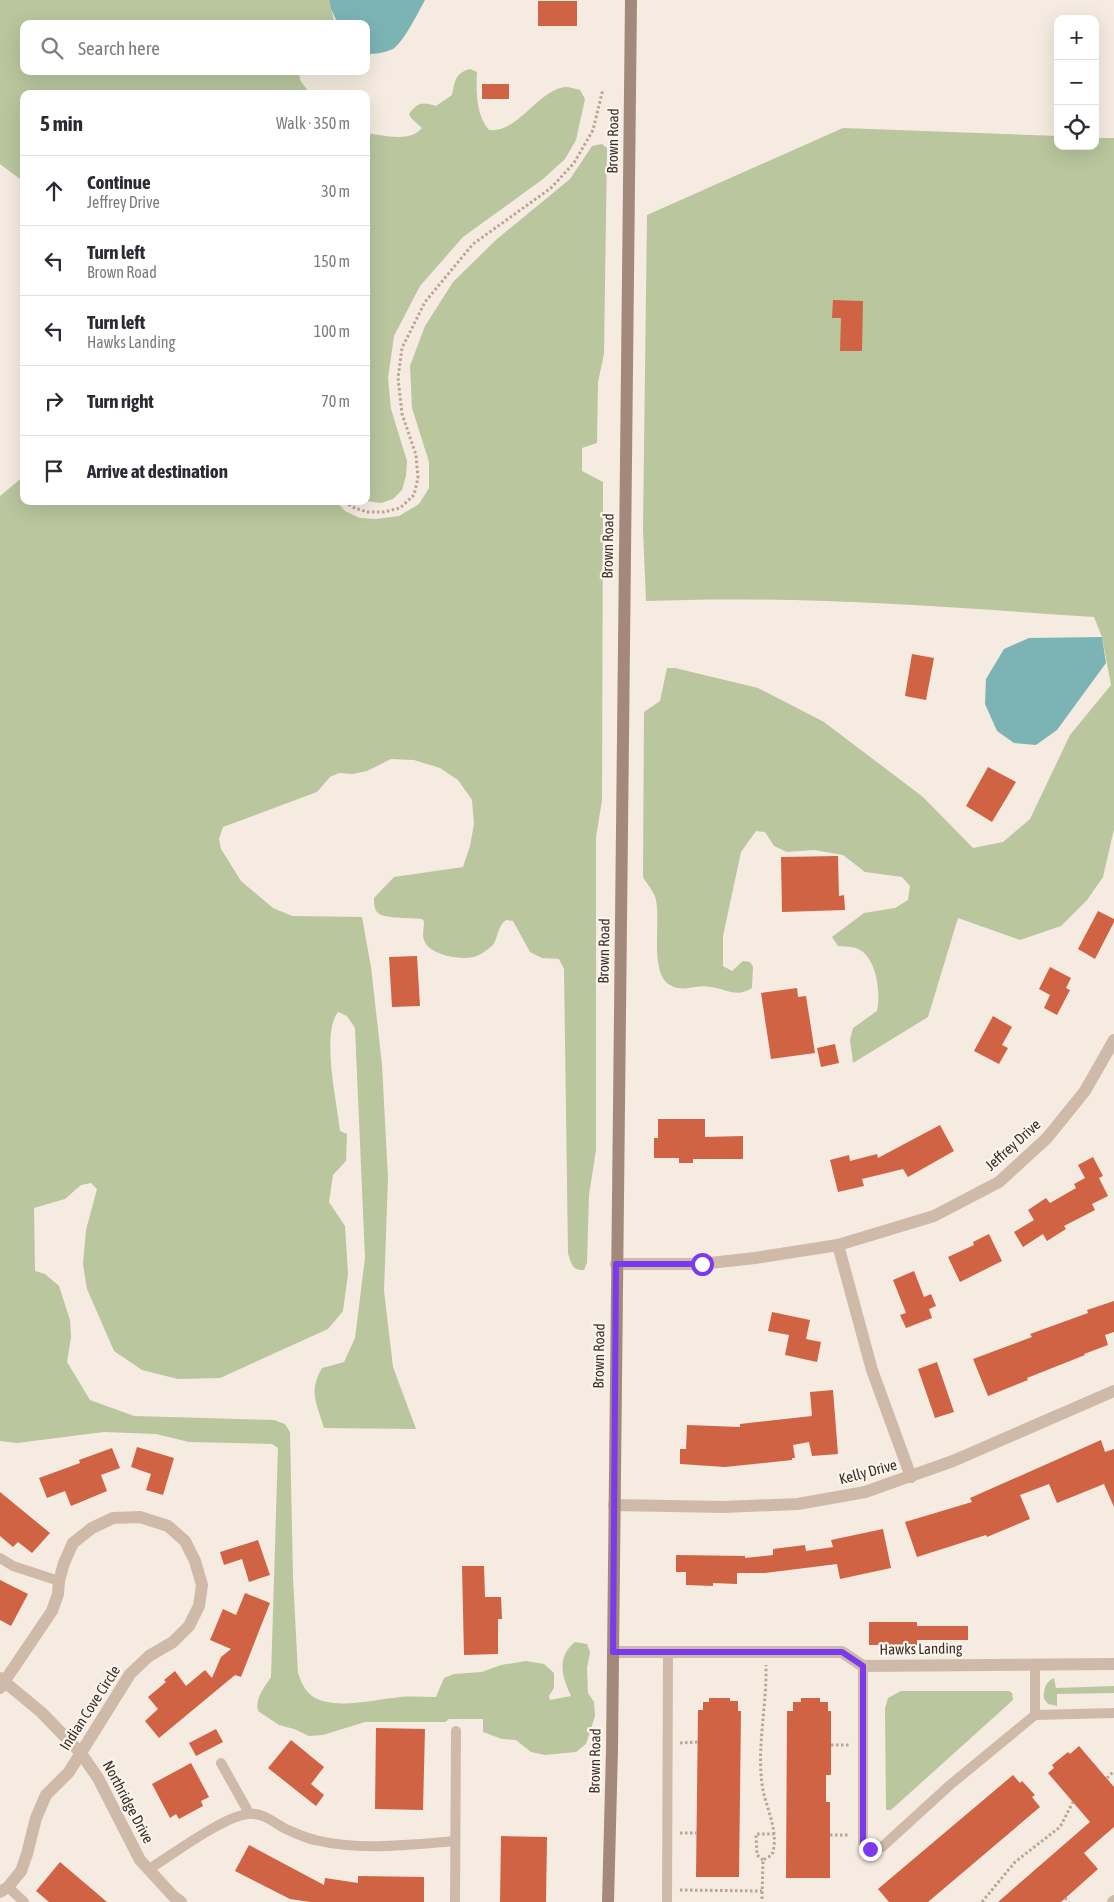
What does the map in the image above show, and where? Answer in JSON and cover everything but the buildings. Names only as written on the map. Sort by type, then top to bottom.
[{"type":"street","name":"Brown Road","points":[[608,1902],[613,1652],[631,0]]},
{"type":"street","name":"Jeffrey Drive","points":[[616,1264],[702,1264],[755,1258],[838,1245],[934,1216],[998,1182],[1047,1138],[1085,1091],[1111,1054],[1114,1040]]},
{"type":"street","points":[[838,1245],[872,1370],[911,1477]]},
{"type":"street","name":"Kelly Drive","points":[[614,1505],[723,1507],[798,1504],[865,1492],[953,1461],[1114,1391]]},
{"type":"street","name":"Indian Cove Circle","points":[[2,1682],[52,1611],[58,1594],[64,1563],[73,1543],[92,1528],[113,1518],[140,1517],[168,1526],[186,1541],[195,1560],[202,1584],[199,1606],[188,1626],[173,1642],[149,1656],[130,1674],[69,1772],[46,1795],[36,1818],[21,1871],[4,1889]]},
{"type":"street","name":"Hawks Landing","points":[[613,1652],[842,1652],[863,1666],[1114,1664]]},
{"type":"street","name":"Northridge Drive","points":[[2,1682],[41,1712],[80,1752],[98,1778],[140,1860],[174,1897],[181,1902]]},
{"type":"lane","points":[[0,1558],[13,1566],[59,1581]]},
{"type":"lane","points":[[667,1902],[668,1652]]},
{"type":"lane","points":[[1035,1665],[1035,1714]]},
{"type":"lane","points":[[863,1666],[863,1844],[870,1849],[882,1847],[950,1785],[1035,1714],[1114,1713]]},
{"type":"lane","points":[[455,1902],[456,1731]]},
{"type":"lane","points":[[221,1763],[249,1813]]},
{"type":"lane","points":[[148,1869],[230,1818],[249,1813],[264,1816],[286,1829],[312,1840],[343,1846],[390,1846],[455,1842]]},
{"type":"lane","points":[[4,1889],[24,1902]]},
{"type":"path","points":[[350,505],[367,512],[384,512],[400,508],[414,495],[418,478],[416,455],[402,414],[398,378],[402,348],[425,302],[473,244],[551,188],[574,163],[593,130],[603,89]]},
{"type":"path","points":[[763,1860],[772,1855],[774,1850],[773,1826],[765,1801],[760,1757],[766,1652]]},
{"type":"path","points":[[831,1745],[863,1744]]},
{"type":"path","points":[[1107,1778],[1114,1771]]},
{"type":"path","points":[[982,1902],[1015,1862],[1060,1826],[1073,1802]]},
{"type":"path","points":[[763,1860],[757,1855],[756,1834],[774,1834]]},
{"type":"path","points":[[830,1835],[863,1835]]},
{"type":"path","points":[[762,1899],[763,1860]]},
{"type":"path","points":[[667,1890],[762,1891]]},
{"type":"path","points":[[1065,1898],[1069,1902]]},
{"type":"green space","points":[[0,0],[329,0],[334,20],[20,20],[20,75],[299,75],[300,80],[307,90],[20,90],[20,179],[0,164]]},
{"type":"green space","points":[[470,69],[477,72],[479,110],[489,130],[509,126],[555,90],[565,87],[580,90],[585,99],[576,140],[565,159],[543,179],[463,237],[420,286],[394,336],[388,378],[391,409],[407,461],[406,476],[402,490],[393,499],[381,503],[370,502],[370,134],[403,137],[417,133],[422,128],[409,114],[412,110],[421,104],[436,106],[452,95],[455,82],[459,75]]},
{"type":"green space","points":[[843,128],[1054,136],[1054,150],[1099,150],[1099,138],[1114,138],[1114,829],[1103,877],[1087,900],[1061,926],[1020,940],[958,918],[928,1017],[853,1063],[850,1040],[853,1028],[877,1011],[878,986],[870,960],[864,953],[854,947],[838,946],[832,937],[864,913],[895,908],[908,900],[910,886],[902,877],[865,872],[843,855],[814,850],[787,852],[774,846],[765,832],[756,831],[741,852],[723,936],[723,966],[732,971],[743,961],[750,962],[753,967],[752,988],[736,993],[706,986],[680,988],[670,985],[664,979],[658,958],[656,900],[653,891],[643,877],[644,712],[660,701],[667,668],[675,668],[758,688],[824,722],[923,797],[973,848],[1003,842],[1030,819],[1070,735],[1111,685],[1102,637],[1094,617],[814,601],[646,601],[643,529],[647,215]]},
{"type":"green space","points":[[602,144],[607,148],[604,354],[598,382],[597,443],[582,448],[582,471],[603,482],[602,800],[596,837],[596,1150],[589,1195],[587,1263],[584,1270],[574,1268],[568,1253],[564,969],[559,959],[542,958],[530,952],[513,921],[506,920],[501,926],[492,946],[479,955],[457,958],[440,954],[427,946],[423,938],[424,921],[422,919],[381,915],[375,908],[374,898],[394,877],[463,867],[470,846],[474,824],[472,800],[458,780],[440,768],[414,760],[391,759],[367,771],[353,774],[339,773],[330,777],[317,792],[223,827],[219,839],[221,849],[241,881],[273,908],[292,916],[362,917],[371,967],[382,1065],[388,1178],[384,1291],[393,1367],[416,1429],[324,1428],[315,1398],[315,1384],[322,1368],[344,1362],[355,1338],[365,1258],[355,1028],[347,1016],[338,1012],[333,1022],[331,1036],[330,1052],[340,1131],[347,1134],[346,1161],[333,1175],[329,1202],[345,1226],[348,1274],[343,1311],[328,1329],[220,1378],[178,1379],[142,1370],[114,1351],[87,1289],[83,1264],[86,1230],[97,1189],[91,1183],[81,1185],[65,1199],[34,1208],[35,1271],[45,1274],[59,1286],[70,1320],[71,1337],[67,1362],[90,1400],[134,1416],[274,1420],[285,1424],[290,1432],[293,1578],[298,1673],[309,1694],[331,1703],[368,1702],[401,1697],[436,1697],[444,1678],[454,1674],[482,1672],[501,1665],[526,1661],[544,1664],[554,1673],[554,1688],[549,1696],[550,1700],[571,1696],[562,1668],[565,1654],[569,1648],[575,1642],[587,1644],[590,1652],[587,1668],[588,1693],[594,1702],[595,1716],[586,1744],[576,1752],[545,1755],[531,1752],[516,1740],[502,1739],[483,1732],[483,1719],[449,1719],[445,1722],[365,1722],[323,1735],[309,1736],[279,1725],[258,1711],[257,1706],[261,1693],[271,1677],[278,1448],[272,1444],[189,1442],[156,1434],[104,1432],[17,1443],[0,1441],[0,496],[20,479],[20,505],[340,505],[345,511],[360,518],[376,519],[399,516],[419,504],[429,488],[429,462],[412,408],[410,366],[425,326],[453,282],[497,239],[570,179],[592,146]]},
{"type":"green space","points":[[1054,1678],[1056,1688],[1114,1686],[1114,1693],[1057,1694],[1057,1706],[1048,1704],[1044,1699],[1044,1692],[1049,1681]]},
{"type":"green space","points":[[901,1691],[1009,1691],[1012,1693],[1013,1700],[891,1810],[886,1810],[885,1708],[888,1698]]},
{"type":"water","points":[[329,0],[425,0],[397,46],[393,49],[377,53],[370,54],[370,20],[336,20]]},
{"type":"water","points":[[1102,637],[1106,663],[1057,730],[1036,745],[1014,743],[997,731],[985,704],[986,679],[1004,649],[1029,638]]},
{"type":"route","points":[[702,1264],[616,1264],[613,1652],[842,1652],[863,1666],[863,1844],[870,1849]]}]
